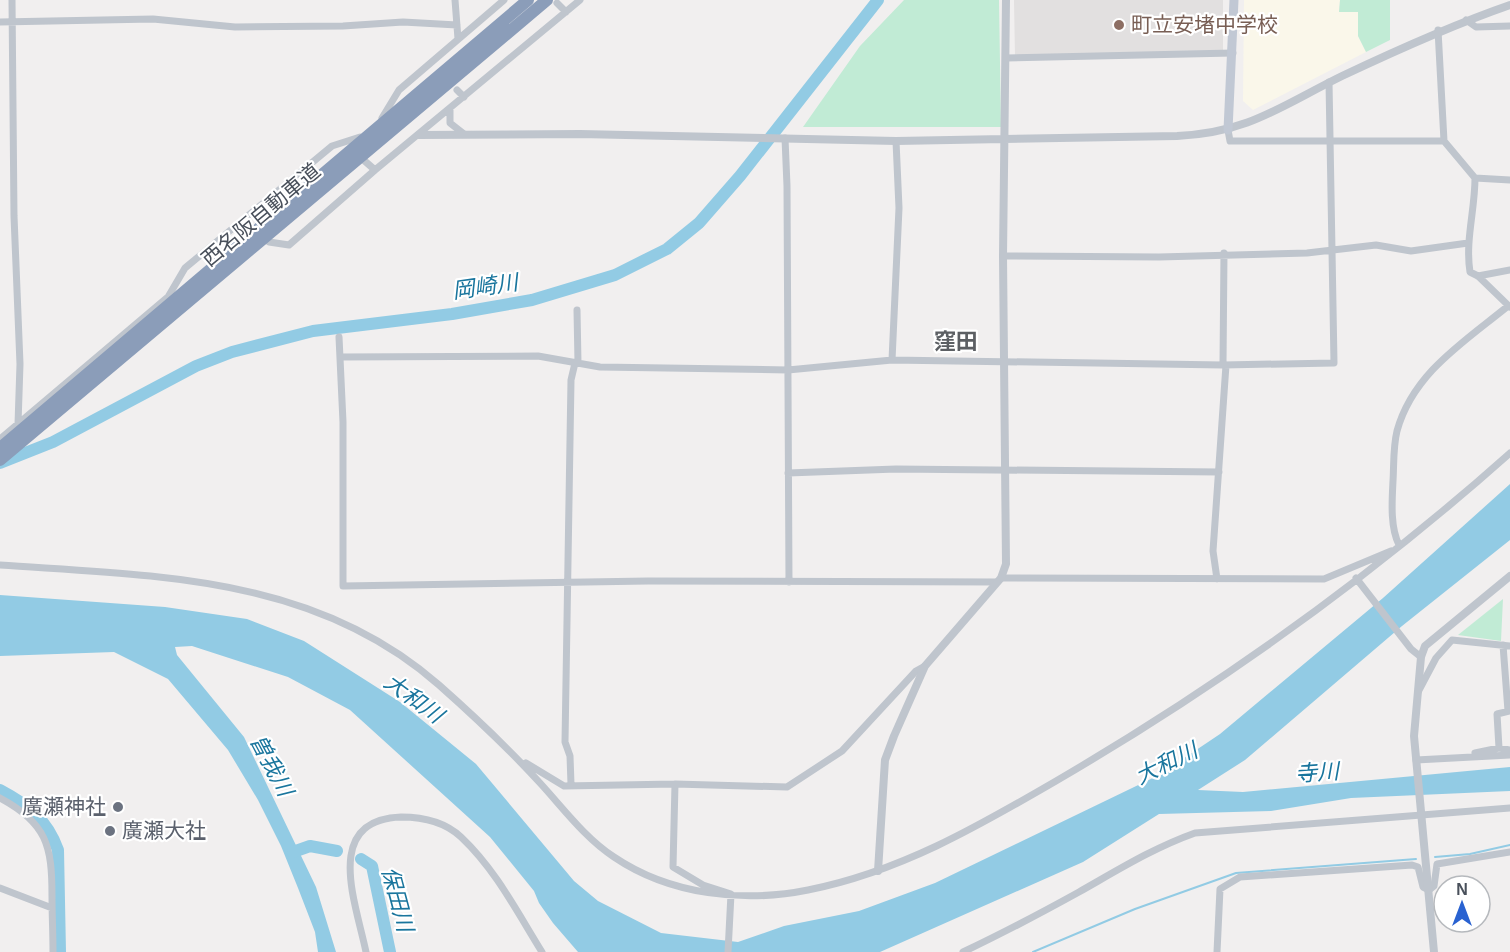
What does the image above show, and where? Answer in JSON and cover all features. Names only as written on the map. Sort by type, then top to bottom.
[{"type":"highway","name":"西名阪自動車道","points":[[0,460],[411,106],[528,0]]},
{"type":"highway","name":"西名阪自動車道","points":[[411,106],[552,2]]},
{"type":"highway","name":"西名阪自動車道","points":[[0,448],[202,284]]},
{"type":"main road","points":[[1228,130],[1234,0]]},
{"type":"street","points":[[12,0],[14,216],[20,364],[18,424]]},
{"type":"street","points":[[455,0],[458,39]]},
{"type":"street","points":[[0,439],[168,297],[181,272],[332,146],[355,140],[367,131],[382,117],[399,90],[454,48],[458,39],[504,0]]},
{"type":"street","points":[[269,242],[289,245],[375,170],[580,0]]},
{"type":"street","points":[[878,872],[885,760],[925,666],[999,580],[1007,558],[1004,363],[1006,0]]},
{"type":"street","points":[[552,2],[566,12]]},
{"type":"street","points":[[419,135],[896,141],[1177,136],[1228,130],[1260,120],[1329,82],[1438,30],[1510,4]]},
{"type":"street","points":[[0,22],[153,19],[235,27],[344,26],[403,22],[457,25]]},
{"type":"street","points":[[1466,20],[1476,27],[1510,26]]},
{"type":"street","points":[[1396,548],[1392,499],[1393,478],[1397,433],[1406,405],[1432,368],[1509,307],[1478,276],[1470,272],[1467,243],[1472,229],[1476,178],[1444,141],[1438,30]]},
{"type":"street","points":[[1006,58],[1233,53]]},
{"type":"street","points":[[340,357],[538,356],[576,363],[641,368],[788,370],[892,360],[1224,365],[1334,363],[1329,82]]},
{"type":"street","points":[[458,90],[464,97]]},
{"type":"street","points":[[450,108],[450,123],[465,135]]},
{"type":"street","points":[[1228,130],[1230,141],[1444,141]]},
{"type":"street","points":[[785,138],[789,582]]},
{"type":"street","points":[[892,360],[899,208],[896,141]]},
{"type":"street","points":[[344,142],[375,170]]},
{"type":"street","points":[[1476,178],[1510,180]]},
{"type":"street","points":[[218,241],[231,242]]},
{"type":"street","points":[[1004,256],[1159,257],[1307,253],[1376,245],[1411,251],[1467,243]]},
{"type":"street","points":[[1217,579],[1213,551],[1220,472],[1224,365],[1224,254]]},
{"type":"street","points":[[1478,276],[1510,270]]},
{"type":"street","points":[[571,784],[570,756],[565,742],[567,583],[571,380],[576,363],[577,310]]},
{"type":"street","points":[[339,337],[343,422],[344,586],[1324,579],[1396,548]]},
{"type":"street","points":[[0,565],[166,576],[221,584],[281,599],[340,622],[388,649],[436,682],[509,750],[588,836],[615,858],[652,876],[700,893],[731,898],[806,891],[878,872],[927,852],[976,827],[1167,713],[1245,661],[1357,580],[1510,453]]},
{"type":"street","points":[[788,473],[896,469],[1220,472]]},
{"type":"street","points":[[1434,952],[1416,761],[1416,694],[1421,657],[1425,646],[1510,576]]},
{"type":"street","points":[[1357,580],[1411,649],[1421,657]]},
{"type":"street","points":[[1416,694],[1436,658],[1452,640],[1506,645],[1509,711],[1497,714],[1499,748]]},
{"type":"street","points":[[509,750],[564,786],[571,784],[675,784],[787,787],[842,751],[916,671],[925,666]]},
{"type":"street","points":[[1468,757],[1472,753],[1499,748],[1510,750]]},
{"type":"street","points":[[1416,761],[1510,755]]},
{"type":"street","points":[[675,784],[673,867],[731,898]]},
{"type":"street","points":[[0,798],[28,816],[46,838],[51,857],[53,952]]},
{"type":"street","points":[[963,952],[1037,916],[1163,844],[1195,833],[1421,812],[1510,808]]},
{"type":"street","points":[[366,952],[350,875],[348,861],[351,850],[361,830],[370,824],[381,818],[409,817],[444,825],[460,836],[501,882],[542,952]]},
{"type":"street","points":[[1429,890],[1434,886],[1437,864],[1510,852]]},
{"type":"street","points":[[1217,952],[1220,889],[1240,877],[1412,865],[1418,867],[1423,887],[1429,890]]},
{"type":"street","points":[[0,888],[52,908]]},
{"type":"street","points":[[728,952],[731,898]]},
{"type":"shaded area","name":"町立安堵中学校","points":[[1014,0],[1223,0],[1223,51],[1015,56]]},
{"type":"shaded area","points":[[1244,0],[1340,0],[1339,12],[1358,11],[1358,36],[1366,52],[1253,110],[1243,101]]},
{"type":"green space","points":[[904,0],[999,0],[1001,127],[803,127],[860,46]]},
{"type":"green space","points":[[1340,0],[1390,0],[1390,40],[1366,52],[1358,36],[1358,12],[1339,12]]},
{"type":"green space","points":[[1503,599],[1501,641],[1458,635]]},
{"type":"water","points":[[1510,484],[1510,540],[1402,626],[1245,760],[1198,790],[1243,792],[1510,767],[1510,791],[1351,798],[1271,811],[1159,814],[1083,862],[880,952],[578,952],[553,923],[539,903],[534,891],[490,837],[350,710],[288,677],[192,646],[175,647],[177,655],[244,737],[316,887],[336,952],[318,952],[315,932],[298,888],[281,846],[258,800],[228,750],[168,679],[114,652],[0,656],[0,595],[165,607],[247,619],[304,641],[400,702],[476,764],[574,881],[598,901],[661,933],[738,942],[784,926],[859,911],[935,883],[1159,775],[1220,734],[1383,598]]},
{"type":"waterway","name":"岡崎川","points":[[0,463],[53,442],[196,366],[232,352],[313,331],[452,314],[532,300],[615,275],[667,249],[699,223],[740,176],[878,0]]},
{"type":"waterway","points":[[0,790],[28,807],[42,821],[58,850],[60,952]]},
{"type":"waterway","points":[[1435,857],[1470,854],[1510,845]]},
{"type":"waterway","name":"保田川","points":[[293,852],[310,846],[337,851]]},
{"type":"waterway","name":"保田川","points":[[361,859],[372,866],[390,952]]},
{"type":"waterway","points":[[1033,952],[1135,909],[1236,873],[1416,859]]},
{"type":"place","name":"町立安堵中学校","points":[[1119,25]]},
{"type":"place","name":"廣瀬神社","points":[[118,807]]},
{"type":"place","name":"廣瀬大社","points":[[110,831]]},
{"type":"district","name":"窪田","points":[[956,341]]},
{"type":"water label","name":"大和川","points":[[414,698]]},
{"type":"water label","name":"大和川","points":[[1166,763]]},
{"type":"water label","name":"曽我川","points":[[272,765]]},
{"type":"water label","name":"寺川","points":[[1317,772]]}]
